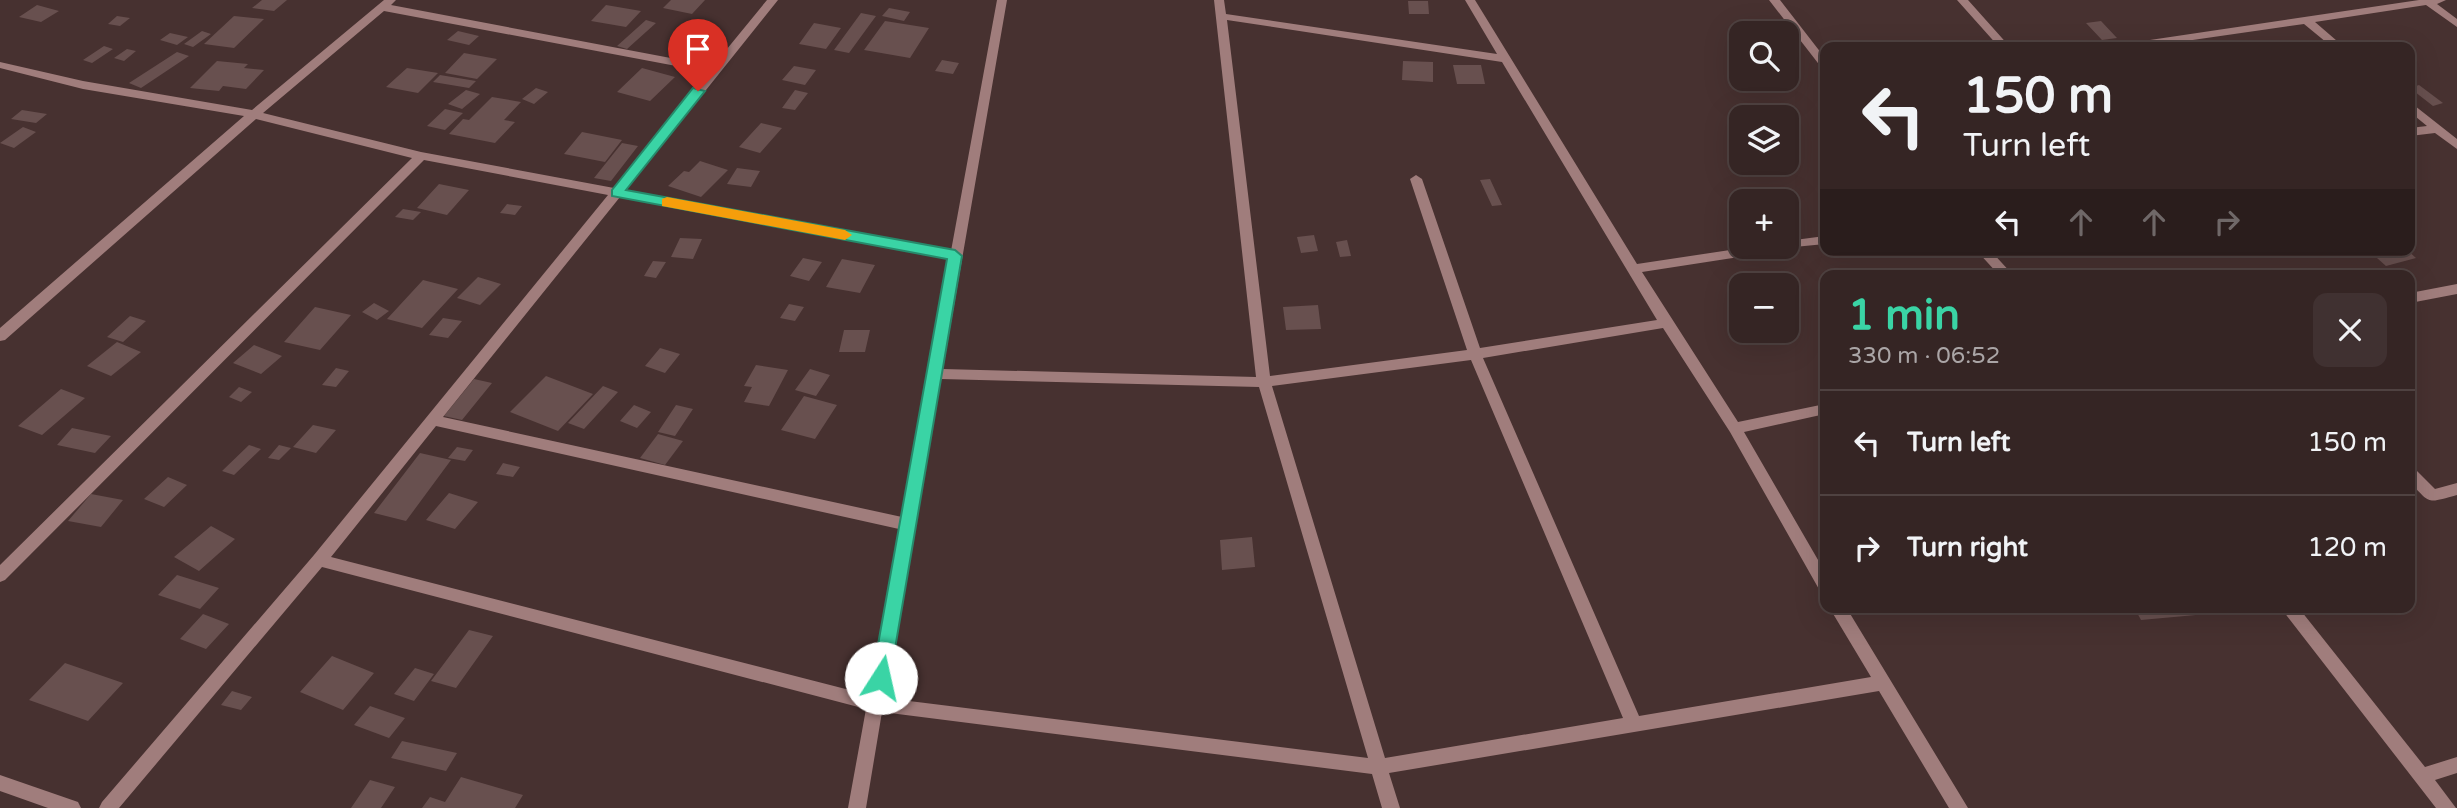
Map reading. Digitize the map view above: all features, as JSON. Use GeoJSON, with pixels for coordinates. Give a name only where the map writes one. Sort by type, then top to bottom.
{"type":"FeatureCollection","features":[{"type":"Feature","properties":{"kind":"street"},"geometry":{"type":"LineString","coordinates":[[108,808],[319,560],[773,0]]}},
{"type":"Feature","properties":{"kind":"street"},"geometry":{"type":"LineString","coordinates":[[857,808],[1002,0]]}},
{"type":"Feature","properties":{"kind":"street"},"geometry":{"type":"LineString","coordinates":[[1219,0],[1264,382],[1391,808]]}},
{"type":"Feature","properties":{"kind":"street"},"geometry":{"type":"LineString","coordinates":[[1471,0],[1666,323],[1735,428],[1820,577]]}},
{"type":"Feature","properties":{"kind":"street"},"geometry":{"type":"LineString","coordinates":[[1774,0],[1820,59]]}},
{"type":"Feature","properties":{"kind":"street"},"geometry":{"type":"LineString","coordinates":[[1962,0],[2000,42]]}},
{"type":"Feature","properties":{"kind":"street"},"geometry":{"type":"LineString","coordinates":[[2160,42],[2441,0]]}},
{"type":"Feature","properties":{"kind":"street"},"geometry":{"type":"LineString","coordinates":[[2428,2],[2457,24]]}},
{"type":"Feature","properties":{"kind":"street"},"geometry":{"type":"LineString","coordinates":[[0,337],[121,234],[253,114],[386,4],[715,70]]}},
{"type":"Feature","properties":{"kind":"street"},"geometry":{"type":"LineString","coordinates":[[1220,16],[1506,59]]}},
{"type":"Feature","properties":{"kind":"street"},"geometry":{"type":"LineString","coordinates":[[2308,22],[2333,42]]}},
{"type":"Feature","properties":{"kind":"street"},"geometry":{"type":"LineString","coordinates":[[0,65],[83,85],[253,114],[421,156],[955,256]]}},
{"type":"Feature","properties":{"kind":"street"},"geometry":{"type":"LineString","coordinates":[[2415,110],[2457,145]]}},
{"type":"Feature","properties":{"kind":"street"},"geometry":{"type":"LineString","coordinates":[[2415,131],[2437,129]]}},
{"type":"Feature","properties":{"kind":"street"},"geometry":{"type":"LineString","coordinates":[[0,575],[421,156]]}},
{"type":"Feature","properties":{"kind":"street"},"geometry":{"type":"LineString","coordinates":[[1416,179],[1475,354],[1634,724]]}},
{"type":"Feature","properties":{"kind":"street"},"geometry":{"type":"LineString","coordinates":[[1799,243],[1820,241]]}},
{"type":"Feature","properties":{"kind":"street"},"geometry":{"type":"LineString","coordinates":[[1633,269],[1729,254]]}},
{"type":"Feature","properties":{"kind":"street"},"geometry":{"type":"LineString","coordinates":[[1988,256],[2002,270]]}},
{"type":"Feature","properties":{"kind":"street"},"geometry":{"type":"LineString","coordinates":[[2415,297],[2457,289]]}},
{"type":"Feature","properties":{"kind":"street"},"geometry":{"type":"LineString","coordinates":[[934,374],[1264,382],[1475,354],[1666,323]]}},
{"type":"Feature","properties":{"kind":"street"},"geometry":{"type":"LineString","coordinates":[[1735,428],[1820,410]]}},
{"type":"Feature","properties":{"kind":"street"},"geometry":{"type":"LineString","coordinates":[[433,420],[908,525]]}},
{"type":"Feature","properties":{"kind":"street"},"geometry":{"type":"LineString","coordinates":[[2415,478],[2432,496],[2457,489]]}},
{"type":"Feature","properties":{"kind":"street"},"geometry":{"type":"LineString","coordinates":[[319,560],[876,704],[1378,767],[1880,683]]}},
{"type":"Feature","properties":{"kind":"street"},"geometry":{"type":"LineString","coordinates":[[1840,613],[1880,683],[1959,808]]}},
{"type":"Feature","properties":{"kind":"street"},"geometry":{"type":"LineString","coordinates":[[2292,613],[2447,808]]}},
{"type":"Feature","properties":{"kind":"street"},"geometry":{"type":"LineString","coordinates":[[2420,776],[2457,765]]}},
{"type":"Feature","properties":{"kind":"street"},"geometry":{"type":"LineString","coordinates":[[0,783],[72,808]]}},
{"type":"Feature","properties":{"kind":"building"},"geometry":{"type":"Polygon","coordinates":[[[262,0],[287,0],[274,11],[252,8],[262,0]]]}},
{"type":"Feature","properties":{"kind":"building"},"geometry":{"type":"Polygon","coordinates":[[[671,0],[705,0],[692,14],[663,8],[671,0]]]}},
{"type":"Feature","properties":{"kind":"building"},"geometry":{"type":"Polygon","coordinates":[[[1408,1],[1428,1],[1429,14],[1409,14],[1408,1]]]}},
{"type":"Feature","properties":{"kind":"building"},"geometry":{"type":"Polygon","coordinates":[[[37,5],[59,11],[41,22],[19,17],[37,5]]]}},
{"type":"Feature","properties":{"kind":"building"},"geometry":{"type":"Polygon","coordinates":[[[606,5],[641,11],[626,27],[591,21],[606,5]]]}},
{"type":"Feature","properties":{"kind":"building"},"geometry":{"type":"Polygon","coordinates":[[[889,8],[910,12],[904,21],[882,16],[889,8]]]}},
{"type":"Feature","properties":{"kind":"building"},"geometry":{"type":"Polygon","coordinates":[[[861,13],[876,16],[849,53],[834,50],[861,13]]]}},
{"type":"Feature","properties":{"kind":"building"},"geometry":{"type":"Polygon","coordinates":[[[117,16],[130,18],[120,26],[108,24],[117,16]]]}},
{"type":"Feature","properties":{"kind":"building"},"geometry":{"type":"Polygon","coordinates":[[[234,16],[264,19],[234,48],[204,44],[234,16]]]}},
{"type":"Feature","properties":{"kind":"building"},"geometry":{"type":"Polygon","coordinates":[[[646,20],[656,23],[627,49],[617,46],[646,20]]]}},
{"type":"Feature","properties":{"kind":"building"},"geometry":{"type":"Polygon","coordinates":[[[885,21],[929,28],[910,58],[864,50],[885,21]]]}},
{"type":"Feature","properties":{"kind":"building"},"geometry":{"type":"Polygon","coordinates":[[[2101,21],[2117,38],[2102,40],[2086,23],[2101,21]]]}},
{"type":"Feature","properties":{"kind":"building"},"geometry":{"type":"Polygon","coordinates":[[[814,23],[841,28],[826,49],[799,44],[814,23]]]}},
{"type":"Feature","properties":{"kind":"building"},"geometry":{"type":"Polygon","coordinates":[[[202,31],[211,34],[193,47],[184,44],[202,31]]]}},
{"type":"Feature","properties":{"kind":"building"},"geometry":{"type":"Polygon","coordinates":[[[458,31],[479,36],[469,45],[447,40],[458,31]]]}},
{"type":"Feature","properties":{"kind":"building"},"geometry":{"type":"Polygon","coordinates":[[[170,33],[188,37],[177,45],[160,40],[170,33]]]}},
{"type":"Feature","properties":{"kind":"building"},"geometry":{"type":"Polygon","coordinates":[[[104,46],[113,49],[92,63],[83,60],[104,46]]]}},
{"type":"Feature","properties":{"kind":"building"},"geometry":{"type":"Polygon","coordinates":[[[127,49],[136,51],[124,61],[114,58],[127,49]]]}},
{"type":"Feature","properties":{"kind":"building"},"geometry":{"type":"Polygon","coordinates":[[[177,52],[189,56],[141,88],[129,83],[177,52]]]}},
{"type":"Feature","properties":{"kind":"building"},"geometry":{"type":"Polygon","coordinates":[[[464,53],[497,59],[477,79],[445,73],[464,53]]]}},
{"type":"Feature","properties":{"kind":"building"},"geometry":{"type":"Polygon","coordinates":[[[942,60],[959,63],[953,74],[935,71],[942,60]]]}},
{"type":"Feature","properties":{"kind":"building"},"geometry":{"type":"Polygon","coordinates":[[[217,61],[248,64],[244,68],[264,70],[246,89],[223,86],[219,91],[190,88],[217,61]]]}},
{"type":"Feature","properties":{"kind":"building"},"geometry":{"type":"Polygon","coordinates":[[[1403,61],[1433,62],[1433,82],[1402,80],[1403,61]]]}},
{"type":"Feature","properties":{"kind":"building"},"geometry":{"type":"Polygon","coordinates":[[[1453,65],[1481,65],[1485,84],[1457,84],[1453,65]]]}},
{"type":"Feature","properties":{"kind":"building"},"geometry":{"type":"Polygon","coordinates":[[[794,66],[816,70],[805,85],[782,80],[794,66]]]}},
{"type":"Feature","properties":{"kind":"building"},"geometry":{"type":"Polygon","coordinates":[[[407,68],[438,73],[418,93],[386,87],[407,68]]]}},
{"type":"Feature","properties":{"kind":"building"},"geometry":{"type":"Polygon","coordinates":[[[642,68],[675,77],[650,101],[617,92],[642,68]]]}},
{"type":"Feature","properties":{"kind":"building"},"geometry":{"type":"Polygon","coordinates":[[[440,75],[476,81],[469,88],[433,82],[440,75]]]}},
{"type":"Feature","properties":{"kind":"building"},"geometry":{"type":"Polygon","coordinates":[[[2419,85],[2443,103],[2433,106],[2415,92],[2415,86],[2419,85]]]}},
{"type":"Feature","properties":{"kind":"building"},"geometry":{"type":"Polygon","coordinates":[[[536,88],[548,92],[534,104],[522,99],[536,88]]]}},
{"type":"Feature","properties":{"kind":"building"},"geometry":{"type":"Polygon","coordinates":[[[466,90],[480,94],[462,109],[448,104],[466,90]]]}},
{"type":"Feature","properties":{"kind":"building"},"geometry":{"type":"Polygon","coordinates":[[[795,90],[808,93],[795,110],[782,108],[795,90]]]}},
{"type":"Feature","properties":{"kind":"building"},"geometry":{"type":"Polygon","coordinates":[[[492,97],[521,102],[504,120],[515,122],[495,143],[449,134],[463,119],[469,120],[492,97]]]}},
{"type":"Feature","properties":{"kind":"building"},"geometry":{"type":"Polygon","coordinates":[[[445,109],[463,113],[445,130],[427,126],[445,109]]]}},
{"type":"Feature","properties":{"kind":"building"},"geometry":{"type":"Polygon","coordinates":[[[22,110],[47,114],[36,123],[11,119],[22,110]]]}},
{"type":"Feature","properties":{"kind":"building"},"geometry":{"type":"Polygon","coordinates":[[[761,123],[782,128],[760,153],[739,147],[761,123]]]}},
{"type":"Feature","properties":{"kind":"building"},"geometry":{"type":"Polygon","coordinates":[[[23,127],[36,132],[14,148],[0,143],[23,127]]]}},
{"type":"Feature","properties":{"kind":"building"},"geometry":{"type":"Polygon","coordinates":[[[582,132],[622,140],[605,162],[564,154],[582,132]]]}},
{"type":"Feature","properties":{"kind":"building"},"geometry":{"type":"Polygon","coordinates":[[[622,143],[638,146],[611,181],[594,178],[622,143]]]}},
{"type":"Feature","properties":{"kind":"building"},"geometry":{"type":"Polygon","coordinates":[[[700,161],[728,170],[701,197],[668,186],[684,171],[689,172],[700,161]]]}},
{"type":"Feature","properties":{"kind":"building"},"geometry":{"type":"Polygon","coordinates":[[[737,168],[760,171],[751,187],[727,184],[737,168]]]}},
{"type":"Feature","properties":{"kind":"building"},"geometry":{"type":"Polygon","coordinates":[[[1490,179],[1502,205],[1492,206],[1480,180],[1490,179]]]}},
{"type":"Feature","properties":{"kind":"building"},"geometry":{"type":"Polygon","coordinates":[[[439,184],[469,190],[447,215],[417,208],[439,184]]]}},
{"type":"Feature","properties":{"kind":"building"},"geometry":{"type":"Polygon","coordinates":[[[507,204],[522,206],[515,215],[500,213],[507,204]]]}},
{"type":"Feature","properties":{"kind":"building"},"geometry":{"type":"Polygon","coordinates":[[[403,209],[421,212],[413,220],[395,217],[403,209]]]}},
{"type":"Feature","properties":{"kind":"building"},"geometry":{"type":"Polygon","coordinates":[[[1314,235],[1318,251],[1301,253],[1297,237],[1314,235]]]}},
{"type":"Feature","properties":{"kind":"building"},"geometry":{"type":"Polygon","coordinates":[[[680,238],[702,239],[693,259],[671,257],[680,238]]]}},
{"type":"Feature","properties":{"kind":"building"},"geometry":{"type":"Polygon","coordinates":[[[1347,240],[1351,256],[1340,257],[1336,242],[1347,240]]]}},
{"type":"Feature","properties":{"kind":"building"},"geometry":{"type":"Polygon","coordinates":[[[2375,256],[2416,258],[2386,266],[2375,256]]]}},
{"type":"Feature","properties":{"kind":"building"},"geometry":{"type":"Polygon","coordinates":[[[803,258],[822,262],[809,281],[790,276],[803,258]]]}},
{"type":"Feature","properties":{"kind":"building"},"geometry":{"type":"Polygon","coordinates":[[[842,259],[875,265],[860,293],[826,287],[842,259]]]}},
{"type":"Feature","properties":{"kind":"building"},"geometry":{"type":"Polygon","coordinates":[[[653,261],[666,262],[656,278],[644,276],[653,261]]]}},
{"type":"Feature","properties":{"kind":"building"},"geometry":{"type":"Polygon","coordinates":[[[478,277],[501,284],[480,305],[457,298],[478,277]]]}},
{"type":"Feature","properties":{"kind":"building"},"geometry":{"type":"Polygon","coordinates":[[[423,280],[458,289],[422,328],[387,319],[423,280]]]}},
{"type":"Feature","properties":{"kind":"building"},"geometry":{"type":"Polygon","coordinates":[[[374,303],[389,311],[377,320],[362,312],[374,303]]]}},
{"type":"Feature","properties":{"kind":"building"},"geometry":{"type":"Polygon","coordinates":[[[789,304],[804,307],[795,321],[780,318],[789,304]]]}},
{"type":"Feature","properties":{"kind":"building"},"geometry":{"type":"Polygon","coordinates":[[[1318,305],[1321,329],[1286,330],[1283,307],[1318,305]]]}},
{"type":"Feature","properties":{"kind":"building"},"geometry":{"type":"Polygon","coordinates":[[[315,307],[351,315],[320,350],[284,342],[315,307]]]}},
{"type":"Feature","properties":{"kind":"building"},"geometry":{"type":"Polygon","coordinates":[[[130,316],[146,321],[123,342],[107,337],[130,316]]]}},
{"type":"Feature","properties":{"kind":"building"},"geometry":{"type":"Polygon","coordinates":[[[443,318],[462,321],[448,338],[429,335],[443,318]]]}},
{"type":"Feature","properties":{"kind":"building"},"geometry":{"type":"Polygon","coordinates":[[[844,330],[870,330],[865,352],[839,352],[844,330]]]}},
{"type":"Feature","properties":{"kind":"building"},"geometry":{"type":"Polygon","coordinates":[[[117,342],[141,352],[111,376],[87,366],[117,342]]]}},
{"type":"Feature","properties":{"kind":"building"},"geometry":{"type":"Polygon","coordinates":[[[254,345],[282,356],[261,374],[233,363],[254,345]]]}},
{"type":"Feature","properties":{"kind":"building"},"geometry":{"type":"Polygon","coordinates":[[[660,348],[680,354],[665,373],[645,366],[660,348]]]}},
{"type":"Feature","properties":{"kind":"building"},"geometry":{"type":"Polygon","coordinates":[[[756,365],[788,370],[769,406],[744,402],[752,387],[744,386],[756,365]]]}},
{"type":"Feature","properties":{"kind":"building"},"geometry":{"type":"Polygon","coordinates":[[[336,368],[349,371],[336,387],[322,385],[336,368]]]}},
{"type":"Feature","properties":{"kind":"building"},"geometry":{"type":"Polygon","coordinates":[[[810,369],[830,375],[816,396],[795,390],[810,369]]]}},
{"type":"Feature","properties":{"kind":"building"},"geometry":{"type":"Polygon","coordinates":[[[546,376],[593,394],[558,431],[510,412],[546,376]]]}},
{"type":"Feature","properties":{"kind":"building"},"geometry":{"type":"Polygon","coordinates":[[[474,379],[492,383],[462,420],[444,416],[474,379]]]}},
{"type":"Feature","properties":{"kind":"building"},"geometry":{"type":"Polygon","coordinates":[[[603,386],[618,392],[584,429],[568,423],[603,386]]]}},
{"type":"Feature","properties":{"kind":"building"},"geometry":{"type":"Polygon","coordinates":[[[239,387],[252,392],[241,402],[229,397],[239,387]]]}},
{"type":"Feature","properties":{"kind":"building"},"geometry":{"type":"Polygon","coordinates":[[[61,389],[85,398],[42,435],[18,426],[61,389]]]}},
{"type":"Feature","properties":{"kind":"building"},"geometry":{"type":"Polygon","coordinates":[[[804,396],[837,405],[815,439],[781,430],[804,396]]]}},
{"type":"Feature","properties":{"kind":"building"},"geometry":{"type":"Polygon","coordinates":[[[634,405],[651,412],[637,428],[620,421],[634,405]]]}},
{"type":"Feature","properties":{"kind":"building"},"geometry":{"type":"Polygon","coordinates":[[[676,405],[693,409],[675,436],[658,432],[676,405]]]}},
{"type":"Feature","properties":{"kind":"building"},"geometry":{"type":"Polygon","coordinates":[[[313,425],[336,430],[316,453],[293,447],[313,425]]]}},
{"type":"Feature","properties":{"kind":"building"},"geometry":{"type":"Polygon","coordinates":[[[72,428],[111,436],[95,453],[57,445],[72,428]]]}},
{"type":"Feature","properties":{"kind":"building"},"geometry":{"type":"Polygon","coordinates":[[[658,434],[683,441],[665,465],[640,458],[658,434]]]}},
{"type":"Feature","properties":{"kind":"building"},"geometry":{"type":"Polygon","coordinates":[[[249,445],[261,449],[234,475],[222,471],[249,445]]]}},
{"type":"Feature","properties":{"kind":"building"},"geometry":{"type":"Polygon","coordinates":[[[279,445],[291,448],[279,460],[268,458],[279,445]]]}},
{"type":"Feature","properties":{"kind":"building"},"geometry":{"type":"Polygon","coordinates":[[[457,447],[473,450],[465,461],[448,458],[457,447]]]}},
{"type":"Feature","properties":{"kind":"building"},"geometry":{"type":"Polygon","coordinates":[[[420,453],[451,460],[406,521],[374,513],[420,453]]]}},
{"type":"Feature","properties":{"kind":"building"},"geometry":{"type":"Polygon","coordinates":[[[503,463],[520,467],[513,477],[496,474],[503,463]]]}},
{"type":"Feature","properties":{"kind":"building"},"geometry":{"type":"Polygon","coordinates":[[[168,477],[187,485],[164,507],[144,499],[168,477]]]}},
{"type":"Feature","properties":{"kind":"building"},"geometry":{"type":"Polygon","coordinates":[[[449,493],[478,502],[455,529],[426,520],[449,493]]]}},
{"type":"Feature","properties":{"kind":"building"},"geometry":{"type":"Polygon","coordinates":[[[91,494],[123,500],[101,527],[68,521],[91,494]]]}},
{"type":"Feature","properties":{"kind":"building"},"geometry":{"type":"Polygon","coordinates":[[[211,526],[235,539],[199,571],[174,557],[211,526]]]}},
{"type":"Feature","properties":{"kind":"building"},"geometry":{"type":"Polygon","coordinates":[[[1252,537],[1255,567],[1222,570],[1220,540],[1252,537]]]}},
{"type":"Feature","properties":{"kind":"building"},"geometry":{"type":"Polygon","coordinates":[[[177,575],[219,588],[200,609],[158,595],[177,575]]]}},
{"type":"Feature","properties":{"kind":"building"},"geometry":{"type":"Polygon","coordinates":[[[2137,613],[2196,615],[2141,620],[2137,613]]]}},
{"type":"Feature","properties":{"kind":"building"},"geometry":{"type":"Polygon","coordinates":[[[203,614],[229,624],[206,649],[180,639],[203,614]]]}},
{"type":"Feature","properties":{"kind":"building"},"geometry":{"type":"Polygon","coordinates":[[[469,630],[493,636],[456,688],[431,681],[469,630]]]}},
{"type":"Feature","properties":{"kind":"building"},"geometry":{"type":"Polygon","coordinates":[[[332,656],[374,673],[343,710],[300,692],[332,656]]]}},
{"type":"Feature","properties":{"kind":"building"},"geometry":{"type":"Polygon","coordinates":[[[65,663],[123,683],[88,721],[29,700],[65,663]]]}},
{"type":"Feature","properties":{"kind":"building"},"geometry":{"type":"Polygon","coordinates":[[[415,668],[434,674],[414,701],[394,694],[415,668]]]}},
{"type":"Feature","properties":{"kind":"building"},"geometry":{"type":"Polygon","coordinates":[[[232,691],[252,697],[241,710],[221,705],[232,691]]]}},
{"type":"Feature","properties":{"kind":"building"},"geometry":{"type":"Polygon","coordinates":[[[370,706],[405,718],[389,738],[354,725],[370,706]]]}},
{"type":"Feature","properties":{"kind":"building"},"geometry":{"type":"Polygon","coordinates":[[[402,741],[457,753],[446,771],[391,758],[402,741]]]}},
{"type":"Feature","properties":{"kind":"building"},"geometry":{"type":"Polygon","coordinates":[[[461,777],[523,795],[515,808],[422,808],[430,797],[445,802],[461,777]]]}},
{"type":"Feature","properties":{"kind":"building"},"geometry":{"type":"Polygon","coordinates":[[[370,780],[395,787],[381,808],[351,808],[370,780]]]}},
{"type":"Feature","properties":{"kind":"slow traffic"},"geometry":{"type":"LineString","coordinates":[[667,202],[845,235]]}},
{"type":"Feature","properties":{"kind":"route"},"geometry":{"type":"LineString","coordinates":[[698,91],[617,193],[955,256],[881,678]]}}]}
